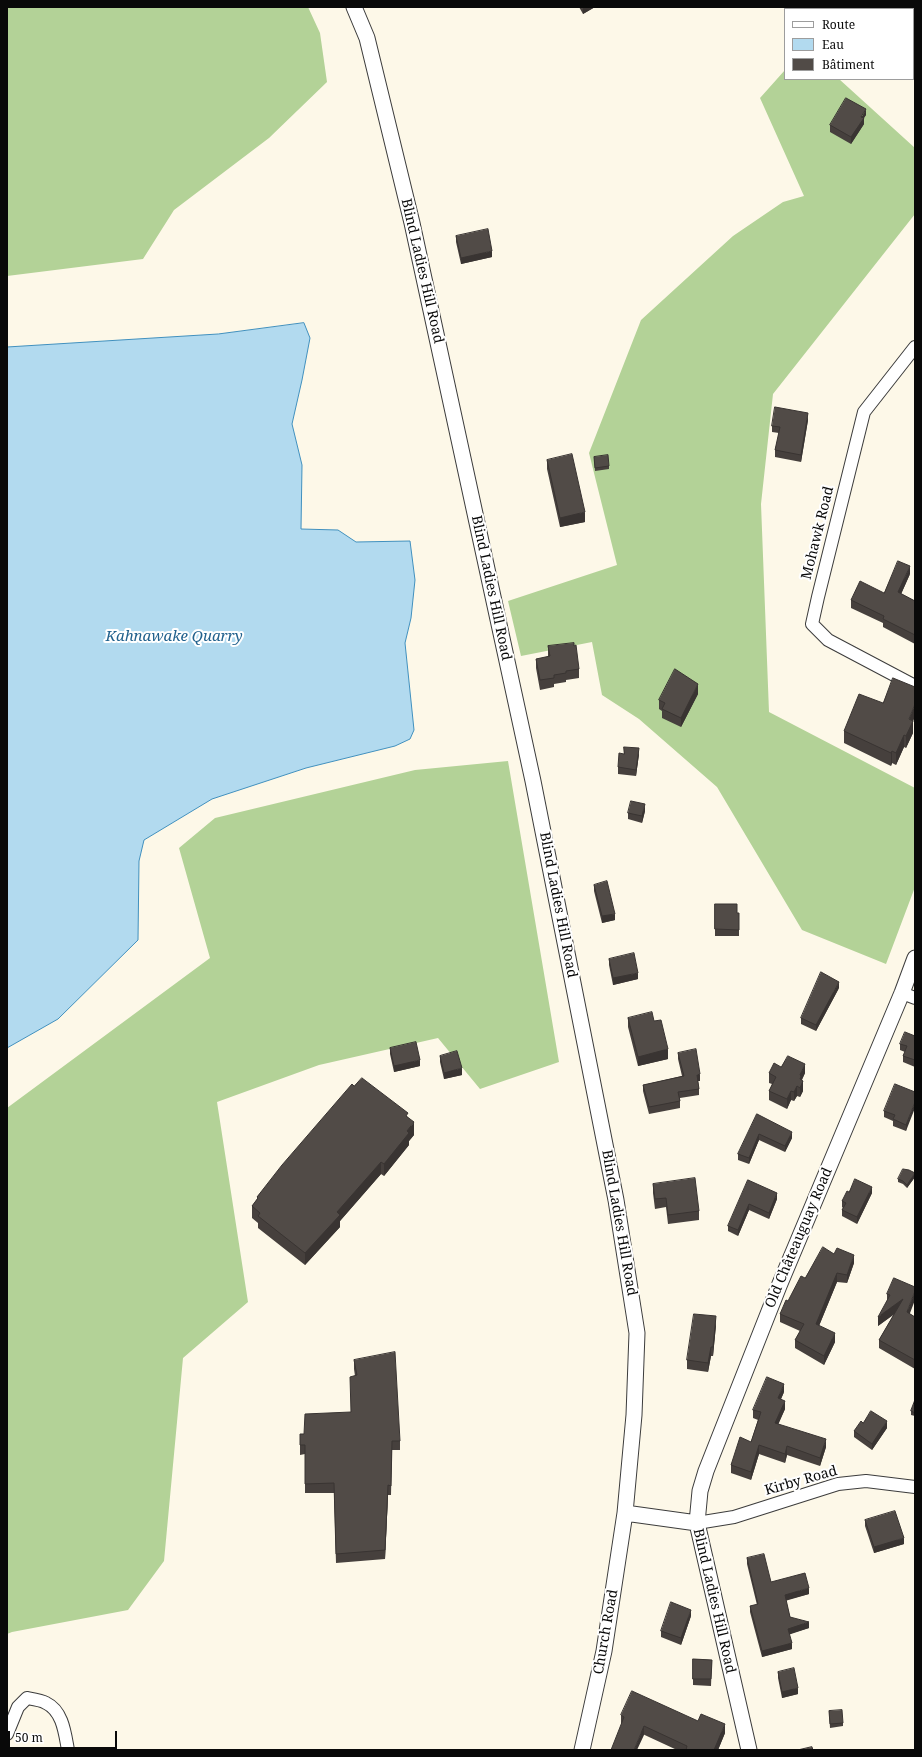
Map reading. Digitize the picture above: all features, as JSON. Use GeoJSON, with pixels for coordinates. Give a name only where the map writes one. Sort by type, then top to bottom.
{"type":"FeatureCollection","features":[{"type":"Feature","properties":{"kind":"street","name":"Blind Ladies Hill Road"},"geometry":{"type":"LineString","coordinates":[[354,7],[367,38],[413,231],[533,781],[616,1200],[637,1333],[634,1415],[625,1512],[697,1523],[748,1750]]}},
{"type":"Feature","properties":{"kind":"street","name":"Mohawk Road"},"geometry":{"type":"LineString","coordinates":[[915,347],[864,412],[812,624],[828,640],[915,686]]}},
{"type":"Feature","properties":{"kind":"street","name":"Old Châteauguay Road"},"geometry":{"type":"LineString","coordinates":[[697,1523],[700,1491],[706,1471],[779,1286],[909,995],[915,958]]}},
{"type":"Feature","properties":{"kind":"street","name":"Kirby Road"},"geometry":{"type":"LineString","coordinates":[[697,1523],[734,1517],[838,1484],[866,1481],[915,1486]]}},
{"type":"Feature","properties":{"kind":"street","name":"Church Road"},"geometry":{"type":"LineString","coordinates":[[582,1750],[604,1651],[625,1512]]}},
{"type":"Feature","properties":{"kind":"street"},"geometry":{"type":"LineString","coordinates":[[7,1734],[18,1707],[27,1698],[46,1703],[55,1710],[62,1722],[68,1750]]}},
{"type":"Feature","properties":{"kind":"green space"},"geometry":{"type":"Polygon","coordinates":[[[7,7],[308,7],[320,33],[327,82],[269,138],[174,210],[143,259],[7,276],[7,7]]]}},
{"type":"Feature","properties":{"kind":"green space"},"geometry":{"type":"Polygon","coordinates":[[[784,71],[784,80],[840,80],[915,148],[915,214],[773,394],[761,504],[769,712],[915,788],[915,887],[886,964],[802,930],[717,787],[639,719],[602,695],[592,642],[521,656],[508,601],[617,565],[589,453],[641,320],[733,236],[783,202],[804,196],[760,98],[784,71]]]}},
{"type":"Feature","properties":{"kind":"green space"},"geometry":{"type":"Polygon","coordinates":[[[508,761],[559,1062],[480,1089],[438,1038],[319,1065],[217,1102],[248,1302],[183,1358],[164,1561],[128,1610],[7,1634],[7,1108],[210,958],[179,848],[215,818],[415,770],[508,761]]]}},
{"type":"Feature","properties":{"kind":"water","name":"Kahnawake Quarry"},"geometry":{"type":"Polygon","coordinates":[[[304,323],[310,338],[292,424],[302,465],[301,529],[338,530],[356,542],[410,541],[415,580],[411,618],[405,643],[414,730],[410,739],[395,746],[306,768],[212,799],[144,840],[139,861],[138,940],[58,1019],[7,1048],[7,347],[218,334],[304,323]]]}},
{"type":"Feature","properties":{"kind":"building"},"geometry":{"type":"Polygon","coordinates":[[[914,26],[915,27],[915,56],[914,55],[914,26]]]}},
{"type":"Feature","properties":{"kind":"building"},"geometry":{"type":"Polygon","coordinates":[[[846,98],[866,109],[861,117],[864,118],[851,137],[830,125],[846,98]]]}},
{"type":"Feature","properties":{"kind":"building"},"geometry":{"type":"Polygon","coordinates":[[[488,229],[492,251],[461,258],[456,236],[488,229]]]}},
{"type":"Feature","properties":{"kind":"building"},"geometry":{"type":"Polygon","coordinates":[[[775,407],[808,413],[801,455],[775,450],[780,427],[772,426],[775,407]]]}},
{"type":"Feature","properties":{"kind":"building"},"geometry":{"type":"Polygon","coordinates":[[[572,454],[585,512],[560,518],[547,460],[572,454]]]}},
{"type":"Feature","properties":{"kind":"building"},"geometry":{"type":"Polygon","coordinates":[[[608,455],[609,466],[595,468],[594,457],[608,455]]]}},
{"type":"Feature","properties":{"kind":"building"},"geometry":{"type":"Polygon","coordinates":[[[898,561],[910,566],[898,592],[915,601],[915,635],[883,619],[884,616],[851,600],[860,581],[884,593],[898,561]]]}},
{"type":"Feature","properties":{"kind":"building"},"geometry":{"type":"Polygon","coordinates":[[[574,643],[574,646],[576,645],[579,669],[554,675],[554,678],[540,680],[536,659],[550,656],[548,646],[574,643]]]}},
{"type":"Feature","properties":{"kind":"building"},"geometry":{"type":"Polygon","coordinates":[[[675,669],[698,684],[681,718],[662,709],[665,703],[659,700],[675,669]]]}},
{"type":"Feature","properties":{"kind":"building"},"geometry":{"type":"Polygon","coordinates":[[[893,678],[915,687],[915,704],[909,719],[913,721],[906,736],[904,735],[896,753],[892,751],[891,753],[844,731],[859,694],[883,703],[893,678]]]}},
{"type":"Feature","properties":{"kind":"building"},"geometry":{"type":"Polygon","coordinates":[[[624,747],[639,748],[636,770],[618,767],[619,753],[624,754],[624,747]]]}},
{"type":"Feature","properties":{"kind":"building"},"geometry":{"type":"Polygon","coordinates":[[[631,801],[645,804],[642,816],[628,813],[631,801]]]}},
{"type":"Feature","properties":{"kind":"building"},"geometry":{"type":"Polygon","coordinates":[[[607,881],[615,914],[602,916],[594,885],[607,881]]]}},
{"type":"Feature","properties":{"kind":"building"},"geometry":{"type":"Polygon","coordinates":[[[715,904],[737,904],[737,913],[739,913],[739,930],[715,929],[715,904]]]}},
{"type":"Feature","properties":{"kind":"building"},"geometry":{"type":"Polygon","coordinates":[[[634,953],[638,973],[613,978],[609,959],[634,953]]]}},
{"type":"Feature","properties":{"kind":"building"},"geometry":{"type":"Polygon","coordinates":[[[821,972],[839,982],[816,1025],[801,1018],[821,972]]]}},
{"type":"Feature","properties":{"kind":"building"},"geometry":{"type":"Polygon","coordinates":[[[652,1012],[654,1021],[661,1020],[668,1049],[638,1057],[628,1018],[652,1012]]]}},
{"type":"Feature","properties":{"kind":"building"},"geometry":{"type":"Polygon","coordinates":[[[905,1032],[915,1036],[915,1060],[903,1056],[907,1046],[900,1044],[905,1032]]]}},
{"type":"Feature","properties":{"kind":"building"},"geometry":{"type":"Polygon","coordinates":[[[416,1042],[420,1060],[394,1066],[390,1048],[416,1042]]]}},
{"type":"Feature","properties":{"kind":"building"},"geometry":{"type":"Polygon","coordinates":[[[696,1049],[700,1074],[697,1075],[699,1089],[678,1092],[680,1101],[649,1107],[643,1085],[684,1076],[678,1053],[696,1049]]]}},
{"type":"Feature","properties":{"kind":"building"},"geometry":{"type":"Polygon","coordinates":[[[457,1051],[462,1068],[444,1073],[440,1056],[457,1051]]]}},
{"type":"Feature","properties":{"kind":"building"},"geometry":{"type":"Polygon","coordinates":[[[788,1056],[805,1064],[800,1075],[800,1079],[803,1081],[800,1088],[797,1086],[794,1092],[791,1091],[787,1099],[769,1091],[776,1077],[769,1073],[774,1063],[781,1067],[788,1056]]]}},
{"type":"Feature","properties":{"kind":"building"},"geometry":{"type":"Polygon","coordinates":[[[362,1078],[408,1113],[406,1116],[414,1122],[407,1131],[409,1133],[384,1164],[381,1162],[337,1212],[340,1215],[305,1253],[258,1216],[260,1213],[252,1206],[258,1198],[257,1197],[282,1165],[352,1084],[354,1086],[362,1078]]]}},
{"type":"Feature","properties":{"kind":"building"},"geometry":{"type":"Polygon","coordinates":[[[895,1084],[915,1092],[915,1102],[906,1125],[893,1119],[895,1115],[884,1111],[895,1084]]]}},
{"type":"Feature","properties":{"kind":"building"},"geometry":{"type":"Polygon","coordinates":[[[757,1114],[792,1132],[785,1146],[759,1134],[749,1158],[738,1154],[757,1114]]]}},
{"type":"Feature","properties":{"kind":"building"},"geometry":{"type":"Polygon","coordinates":[[[903,1169],[915,1173],[907,1185],[898,1179],[903,1169]]]}},
{"type":"Feature","properties":{"kind":"building"},"geometry":{"type":"Polygon","coordinates":[[[695,1178],[699,1211],[668,1215],[666,1198],[655,1199],[653,1184],[695,1178]]]}},
{"type":"Feature","properties":{"kind":"building"},"geometry":{"type":"Polygon","coordinates":[[[855,1179],[872,1187],[857,1217],[842,1210],[846,1203],[842,1201],[847,1191],[849,1192],[855,1179]]]}},
{"type":"Feature","properties":{"kind":"building"},"geometry":{"type":"Polygon","coordinates":[[[748,1180],[777,1193],[769,1213],[749,1204],[738,1230],[728,1226],[748,1180]]]}},
{"type":"Feature","properties":{"kind":"building"},"geometry":{"type":"Polygon","coordinates":[[[823,1247],[834,1254],[837,1248],[854,1255],[847,1275],[837,1273],[816,1324],[835,1333],[824,1356],[795,1340],[804,1324],[780,1314],[786,1300],[788,1301],[801,1276],[805,1278],[823,1247]]]}},
{"type":"Feature","properties":{"kind":"building"},"geometry":{"type":"Polygon","coordinates":[[[894,1278],[915,1287],[915,1291],[907,1312],[915,1317],[915,1360],[879,1340],[903,1299],[878,1317],[890,1295],[887,1294],[894,1278]]]}},
{"type":"Feature","properties":{"kind":"building"},"geometry":{"type":"Polygon","coordinates":[[[694,1314],[716,1316],[713,1347],[711,1347],[708,1363],[687,1360],[694,1314]]]}},
{"type":"Feature","properties":{"kind":"building"},"geometry":{"type":"Polygon","coordinates":[[[395,1352],[400,1441],[392,1441],[391,1486],[388,1485],[385,1550],[336,1554],[334,1483],[305,1484],[305,1445],[300,1445],[300,1434],[304,1434],[305,1414],[351,1412],[350,1377],[357,1375],[354,1360],[395,1352]]]}},
{"type":"Feature","properties":{"kind":"building"},"geometry":{"type":"Polygon","coordinates":[[[767,1377],[784,1384],[778,1398],[785,1401],[775,1423],[826,1439],[820,1458],[787,1446],[785,1454],[759,1445],[751,1472],[731,1465],[740,1437],[751,1442],[761,1412],[753,1410],[767,1377]]]}},
{"type":"Feature","properties":{"kind":"building"},"geometry":{"type":"Polygon","coordinates":[[[915,1400],[915,1413],[911,1411],[915,1400]]]}},
{"type":"Feature","properties":{"kind":"building"},"geometry":{"type":"Polygon","coordinates":[[[871,1411],[887,1421],[872,1444],[854,1431],[861,1421],[863,1423],[871,1411]]]}},
{"type":"Feature","properties":{"kind":"building"},"geometry":{"type":"Polygon","coordinates":[[[895,1511],[904,1538],[874,1547],[865,1520],[895,1511]]]}},
{"type":"Feature","properties":{"kind":"building"},"geometry":{"type":"Polygon","coordinates":[[[764,1554],[771,1582],[805,1573],[809,1588],[785,1595],[790,1617],[809,1622],[788,1629],[792,1643],[762,1651],[750,1606],[758,1604],[747,1558],[764,1554]]]}},
{"type":"Feature","properties":{"kind":"building"},"geometry":{"type":"Polygon","coordinates":[[[671,1602],[691,1610],[681,1638],[661,1631],[671,1602]]]}},
{"type":"Feature","properties":{"kind":"building"},"geometry":{"type":"Polygon","coordinates":[[[693,1659],[712,1660],[711,1679],[693,1679],[693,1659]]]}},
{"type":"Feature","properties":{"kind":"building"},"geometry":{"type":"Polygon","coordinates":[[[794,1668],[798,1688],[782,1692],[778,1672],[794,1668]]]}},
{"type":"Feature","properties":{"kind":"building"},"geometry":{"type":"Polygon","coordinates":[[[632,1691],[698,1721],[701,1714],[725,1724],[714,1750],[686,1750],[687,1746],[644,1726],[634,1750],[611,1750],[624,1717],[621,1715],[632,1691]]]}},
{"type":"Feature","properties":{"kind":"building"},"geometry":{"type":"Polygon","coordinates":[[[842,1710],[843,1723],[830,1724],[829,1711],[842,1710]]]}},
{"type":"Feature","properties":{"kind":"building"},"geometry":{"type":"Polygon","coordinates":[[[812,1747],[813,1750],[798,1750],[812,1747]]]}}]}
